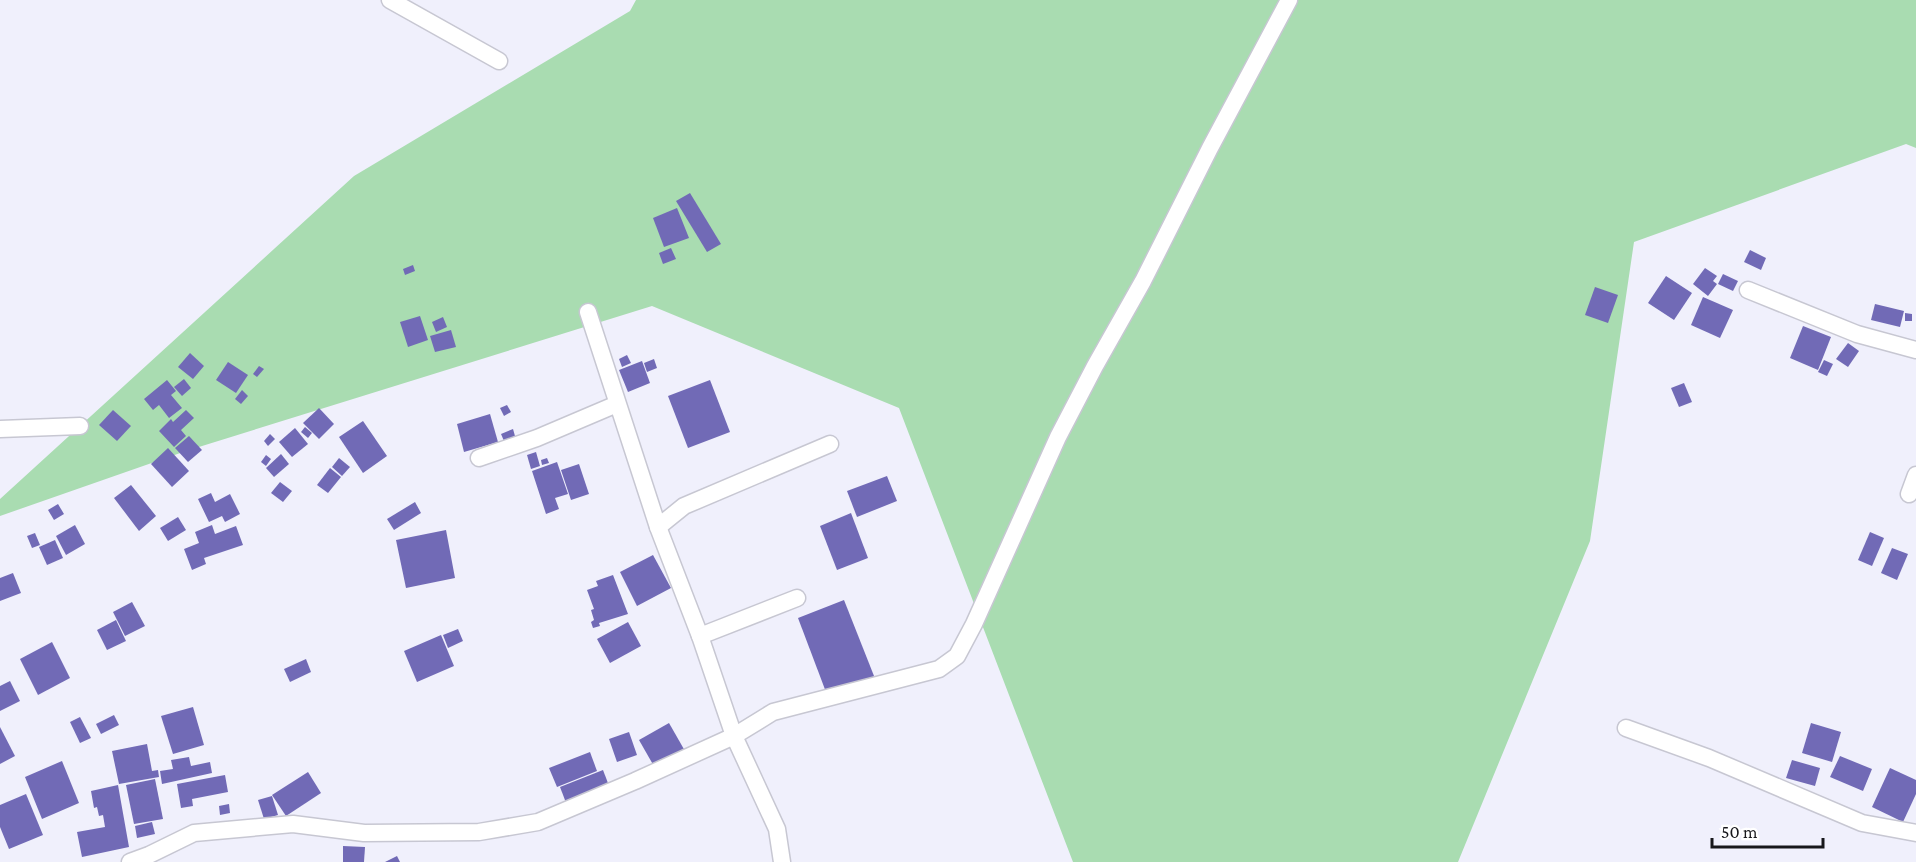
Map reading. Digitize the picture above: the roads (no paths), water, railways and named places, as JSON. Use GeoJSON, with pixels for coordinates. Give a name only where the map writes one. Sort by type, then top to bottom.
{"type":"FeatureCollection","features":[{"type":"Feature","properties":{"kind":"street"},"geometry":{"type":"LineString","coordinates":[[390,0],[499,61]]}},
{"type":"Feature","properties":{"kind":"street"},"geometry":{"type":"LineString","coordinates":[[130,862],[150,859],[194,833],[293,824],[364,833],[479,832],[538,822],[734,736],[773,712],[939,669],[957,656],[974,624],[1058,437],[1143,281],[1210,148],[1290,0]]}},
{"type":"Feature","properties":{"kind":"street"},"geometry":{"type":"LineString","coordinates":[[1748,290],[1857,334],[1916,350]]}},
{"type":"Feature","properties":{"kind":"street"},"geometry":{"type":"LineString","coordinates":[[588,312],[658,527],[700,636],[734,736],[777,829],[782,862]]}},
{"type":"Feature","properties":{"kind":"street"},"geometry":{"type":"LineString","coordinates":[[479,458],[537,438],[617,404]]}},
{"type":"Feature","properties":{"kind":"street"},"geometry":{"type":"LineString","coordinates":[[0,429],[80,426]]}},
{"type":"Feature","properties":{"kind":"street"},"geometry":{"type":"LineString","coordinates":[[658,527],[684,506],[830,444]]}},
{"type":"Feature","properties":{"kind":"street"},"geometry":{"type":"LineString","coordinates":[[1909,494],[1916,475]]}},
{"type":"Feature","properties":{"kind":"street"},"geometry":{"type":"LineString","coordinates":[[700,636],[797,598]]}},
{"type":"Feature","properties":{"kind":"street"},"geometry":{"type":"LineString","coordinates":[[1626,728],[1709,758],[1862,823],[1916,833]]}}]}
